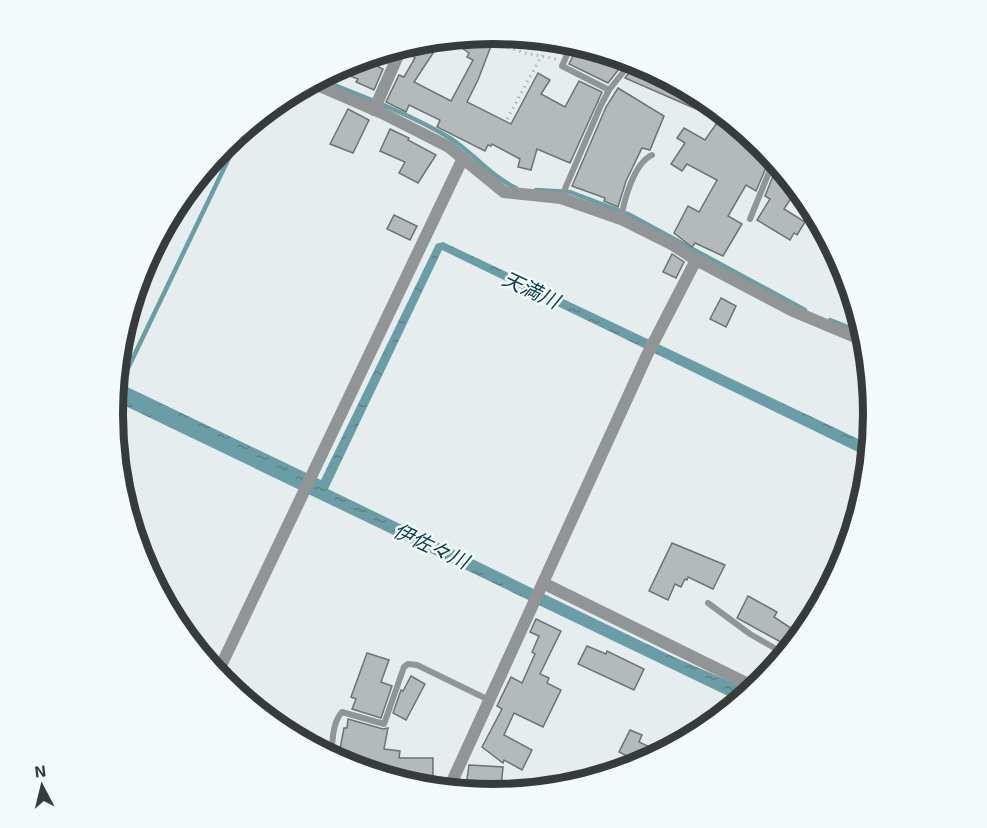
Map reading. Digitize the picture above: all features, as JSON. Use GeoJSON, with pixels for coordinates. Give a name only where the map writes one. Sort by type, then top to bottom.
{"type":"FeatureCollection","features":[{"type":"Feature","properties":{"kind":"street"},"geometry":{"type":"LineString","coordinates":[[374,110],[398,56]]}},
{"type":"Feature","properties":{"kind":"street"},"geometry":{"type":"LineString","coordinates":[[321,87],[449,147],[504,192],[561,198],[621,219],[673,245],[696,260],[793,312],[856,337]]}},
{"type":"Feature","properties":{"kind":"street"},"geometry":{"type":"LineString","coordinates":[[222,665],[463,158]]}},
{"type":"Feature","properties":{"kind":"street"},"geometry":{"type":"LineString","coordinates":[[452,782],[647,355],[696,260]]}},
{"type":"Feature","properties":{"kind":"street"},"geometry":{"type":"LineString","coordinates":[[542,584],[747,684]]}},
{"type":"Feature","properties":{"kind":"lane"},"geometry":{"type":"LineString","coordinates":[[568,51],[562,66],[609,90]]}},
{"type":"Feature","properties":{"kind":"lane"},"geometry":{"type":"LineString","coordinates":[[561,198],[601,105],[609,90],[626,68]]}},
{"type":"Feature","properties":{"kind":"lane"},"geometry":{"type":"LineString","coordinates":[[621,219],[624,202],[635,174],[647,157],[652,154]]}},
{"type":"Feature","properties":{"kind":"lane"},"geometry":{"type":"LineString","coordinates":[[750,219],[771,168]]}},
{"type":"Feature","properties":{"kind":"lane"},"geometry":{"type":"LineString","coordinates":[[708,603],[750,634],[778,650]]}},
{"type":"Feature","properties":{"kind":"lane"},"geometry":{"type":"LineString","coordinates":[[332,747],[335,727],[342,712],[384,724],[404,667],[408,664],[417,665],[489,700]]}},
{"type":"Feature","properties":{"kind":"path"},"geometry":{"type":"LineString","coordinates":[[508,47],[563,62]]}},
{"type":"Feature","properties":{"kind":"path"},"geometry":{"type":"LineString","coordinates":[[507,119],[542,55]]}},
{"type":"Feature","properties":{"kind":"water"},"geometry":{"type":"Polygon","coordinates":[[[443,242],[863,441],[862,454],[442,250],[328,489],[674,657],[744,687],[732,698],[123,405],[124,386],[321,480],[436,244],[443,242]]]}},
{"type":"Feature","properties":{"kind":"building"},"geometry":{"type":"Polygon","coordinates":[[[492,44],[467,102],[511,124],[538,73],[550,80],[541,94],[565,107],[579,81],[602,92],[570,163],[537,149],[531,170],[518,167],[520,159],[492,144],[488,145],[485,151],[437,127],[440,120],[409,105],[406,112],[386,102],[399,75],[404,77],[415,58],[409,54],[436,48],[414,82],[451,101],[473,60],[467,57],[469,53],[458,45],[492,44]]]}},
{"type":"Feature","properties":{"kind":"building"},"geometry":{"type":"Polygon","coordinates":[[[575,53],[621,66],[608,83],[569,64],[575,53]]]}},
{"type":"Feature","properties":{"kind":"building"},"geometry":{"type":"Polygon","coordinates":[[[372,64],[383,69],[374,90],[356,82],[358,79],[346,74],[372,64]]]}},
{"type":"Feature","properties":{"kind":"building"},"geometry":{"type":"Polygon","coordinates":[[[631,70],[679,93],[704,110],[703,112],[625,78],[631,70]]]}},
{"type":"Feature","properties":{"kind":"building"},"geometry":{"type":"Polygon","coordinates":[[[618,88],[664,116],[650,150],[642,148],[626,181],[618,207],[604,201],[605,198],[572,186],[606,107],[618,88]]]}},
{"type":"Feature","properties":{"kind":"building"},"geometry":{"type":"Polygon","coordinates":[[[348,109],[369,120],[353,153],[330,144],[348,109]]]}},
{"type":"Feature","properties":{"kind":"building"},"geometry":{"type":"Polygon","coordinates":[[[719,120],[738,135],[767,165],[756,191],[746,185],[728,216],[742,224],[723,256],[695,243],[692,247],[674,233],[688,206],[699,212],[717,180],[687,164],[682,171],[671,164],[685,143],[677,138],[684,128],[705,140],[719,120]]]}},
{"type":"Feature","properties":{"kind":"building"},"geometry":{"type":"Polygon","coordinates":[[[390,129],[436,155],[418,183],[399,173],[405,162],[380,151],[390,129]]]}},
{"type":"Feature","properties":{"kind":"building"},"geometry":{"type":"Polygon","coordinates":[[[774,173],[793,196],[784,209],[805,222],[797,235],[794,233],[790,240],[757,220],[770,199],[765,196],[774,173]]]}},
{"type":"Feature","properties":{"kind":"building"},"geometry":{"type":"Polygon","coordinates":[[[394,215],[417,226],[410,240],[387,229],[394,215]]]}},
{"type":"Feature","properties":{"kind":"building"},"geometry":{"type":"Polygon","coordinates":[[[672,254],[684,262],[676,278],[663,272],[672,254]]]}},
{"type":"Feature","properties":{"kind":"building"},"geometry":{"type":"Polygon","coordinates":[[[721,298],[736,306],[726,327],[710,319],[721,298]]]}},
{"type":"Feature","properties":{"kind":"building"},"geometry":{"type":"Polygon","coordinates":[[[672,543],[725,565],[713,589],[688,577],[681,587],[675,584],[668,600],[649,591],[672,543]]]}},
{"type":"Feature","properties":{"kind":"building"},"geometry":{"type":"Polygon","coordinates":[[[748,596],[777,612],[774,617],[794,630],[784,644],[737,618],[748,596]]]}},
{"type":"Feature","properties":{"kind":"building"},"geometry":{"type":"Polygon","coordinates":[[[536,619],[561,631],[540,674],[549,678],[547,683],[561,690],[543,727],[514,713],[504,735],[532,750],[522,770],[504,760],[503,763],[482,747],[502,709],[497,706],[511,677],[522,683],[535,654],[532,652],[539,636],[530,632],[536,619]]]}},
{"type":"Feature","properties":{"kind":"building"},"geometry":{"type":"Polygon","coordinates":[[[587,646],[606,654],[607,651],[644,669],[634,690],[578,664],[587,646]]]}},
{"type":"Feature","properties":{"kind":"building"},"geometry":{"type":"Polygon","coordinates":[[[367,653],[389,660],[381,682],[392,686],[381,718],[352,709],[356,699],[351,697],[367,653]]]}},
{"type":"Feature","properties":{"kind":"building"},"geometry":{"type":"Polygon","coordinates":[[[411,676],[425,684],[406,720],[393,713],[401,690],[403,691],[411,676]]]}},
{"type":"Feature","properties":{"kind":"building"},"geometry":{"type":"Polygon","coordinates":[[[348,719],[383,729],[388,728],[384,749],[400,751],[399,758],[433,758],[433,779],[421,777],[421,774],[407,774],[374,765],[340,750],[344,728],[347,728],[348,719]]]}},
{"type":"Feature","properties":{"kind":"building"},"geometry":{"type":"Polygon","coordinates":[[[630,730],[642,735],[639,742],[652,748],[634,756],[629,757],[619,752],[630,730]]]}},
{"type":"Feature","properties":{"kind":"building"},"geometry":{"type":"Polygon","coordinates":[[[469,765],[503,767],[501,784],[466,784],[469,765]]]}},
{"type":"Feature","properties":{"kind":"waterway"},"geometry":{"type":"LineString","coordinates":[[328,83],[423,123],[453,140],[499,178],[516,188]]}},
{"type":"Feature","properties":{"kind":"waterway"},"geometry":{"type":"LineString","coordinates":[[125,374],[232,152]]}},
{"type":"Feature","properties":{"kind":"waterway"},"geometry":{"type":"LineString","coordinates":[[536,190],[570,192],[628,214],[805,310]]}},
{"type":"Feature","properties":{"kind":"waterway"},"geometry":{"type":"LineString","coordinates":[[830,320],[854,329]]}},
{"type":"Feature","properties":{"kind":"water label","name":"天満川"},"geometry":{"type":"Point","coordinates":[531,290]}},
{"type":"Feature","properties":{"kind":"water label","name":"伊佐々川"},"geometry":{"type":"Point","coordinates":[431,546]}}]}
